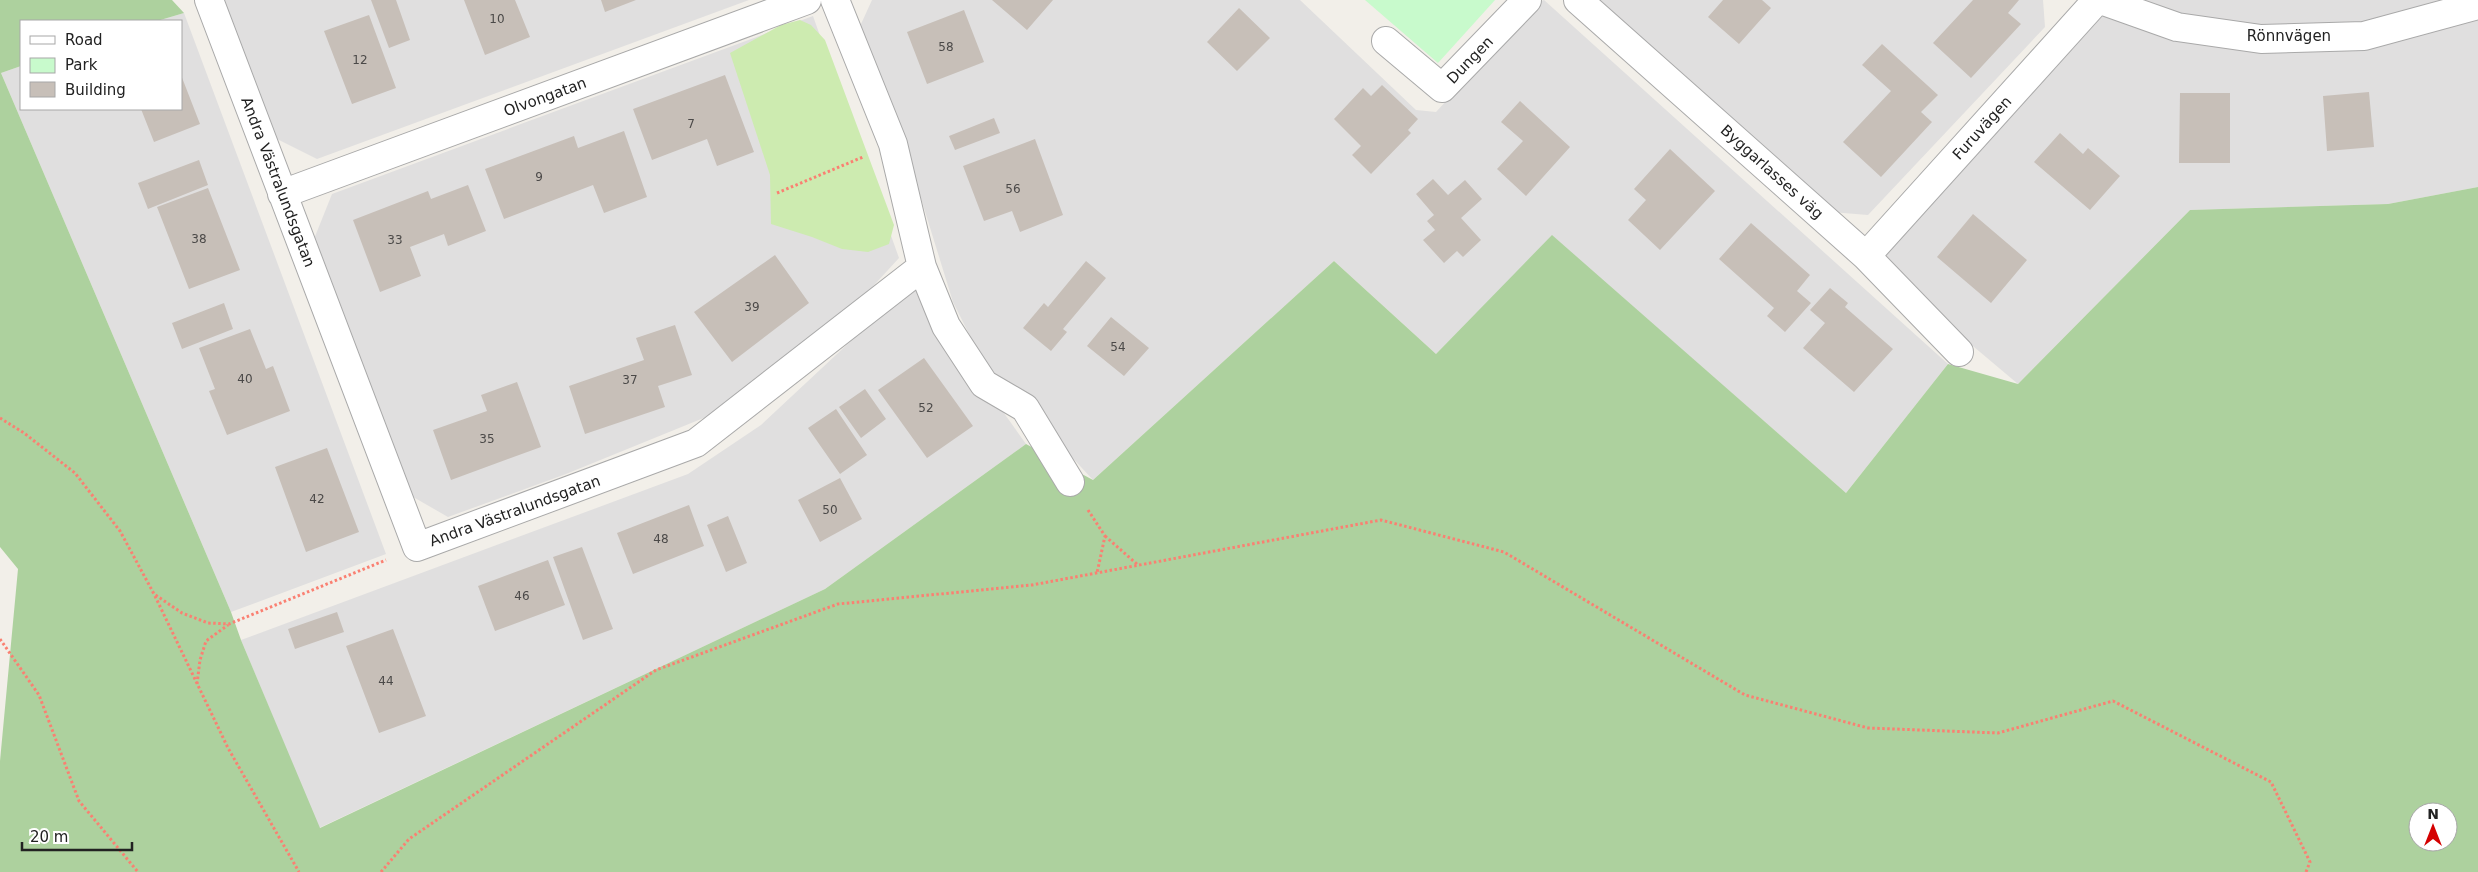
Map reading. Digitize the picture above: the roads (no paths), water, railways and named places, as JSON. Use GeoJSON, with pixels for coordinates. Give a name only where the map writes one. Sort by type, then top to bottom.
{"type":"FeatureCollection","features":[{"type":"Feature","properties":{"kind":"street","name":"Andra Västralundsgatan"},"geometry":{"type":"LineString","coordinates":[[209,0],[417,547],[696,443],[922,267]]}},
{"type":"Feature","properties":{"kind":"street","name":"Olvongatan"},"geometry":{"type":"LineString","coordinates":[[282,194],[807,0]]}},
{"type":"Feature","properties":{"kind":"street"},"geometry":{"type":"LineString","coordinates":[[835,0],[893,144],[922,267],[946,326],[984,384],[1025,408],[1070,482]]}},
{"type":"Feature","properties":{"kind":"street","name":"Dungen"},"geometry":{"type":"LineString","coordinates":[[1386,41],[1442,88],[1528,0]]}},
{"type":"Feature","properties":{"kind":"street","name":"Byggarlasses väg"},"geometry":{"type":"LineString","coordinates":[[1578,0],[1866,256],[1959,352]]}},
{"type":"Feature","properties":{"kind":"street","name":"Furuvägen"},"geometry":{"type":"LineString","coordinates":[[1866,256],[2099,0]]}},
{"type":"Feature","properties":{"kind":"street","name":"Rönnvägen"},"geometry":{"type":"LineString","coordinates":[[2099,0],[2177,27],[2261,40],[2364,36],[2478,5]]}}]}
